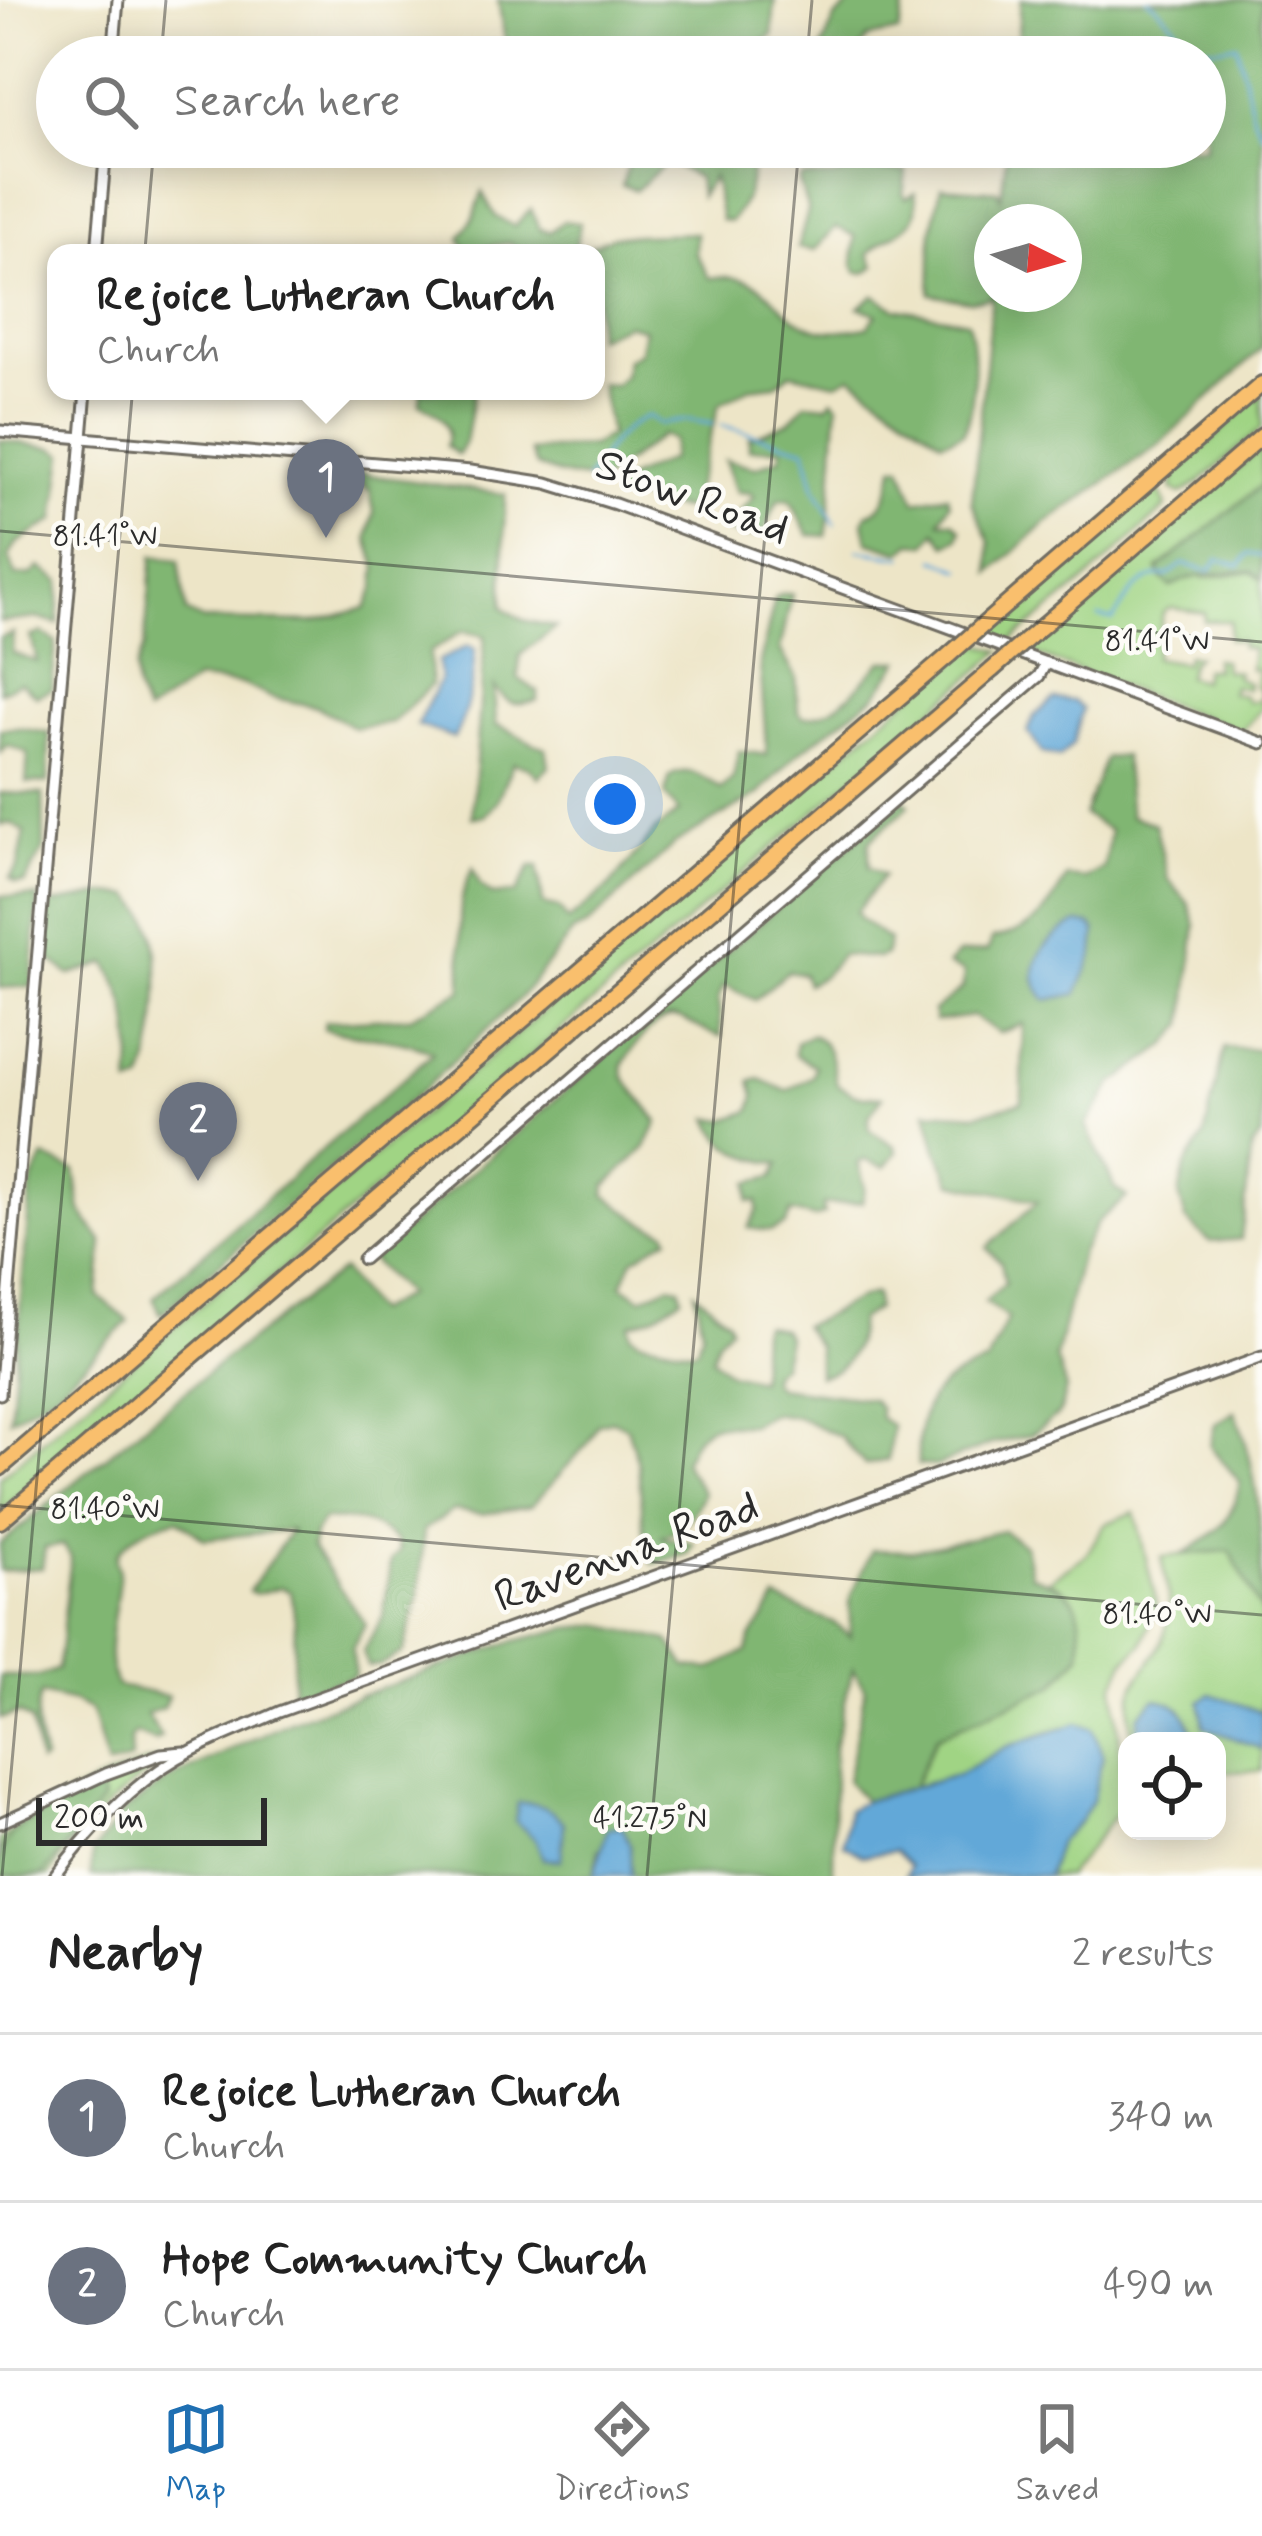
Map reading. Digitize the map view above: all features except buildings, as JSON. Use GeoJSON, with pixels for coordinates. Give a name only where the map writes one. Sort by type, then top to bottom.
{"type":"FeatureCollection","features":[{"type":"Feature","properties":{"kind":"highway"},"geometry":{"type":"LineString","coordinates":[[0,1468],[1262,384]]}},
{"type":"Feature","properties":{"kind":"highway"},"geometry":{"type":"LineString","coordinates":[[0,1521],[1262,436]]}},
{"type":"Feature","properties":{"kind":"street"},"geometry":{"type":"LineString","coordinates":[[115,36],[118,0]]}},
{"type":"Feature","properties":{"kind":"street"},"geometry":{"type":"LineString","coordinates":[[98,244],[104,168]]}},
{"type":"Feature","properties":{"kind":"street"},"geometry":{"type":"LineString","coordinates":[[0,1394],[85,400]]}},
{"type":"Feature","properties":{"kind":"street","name":"Stow Road"},"geometry":{"type":"LineString","coordinates":[[0,431],[471,471],[547,483],[1262,743]]}},
{"type":"Feature","properties":{"kind":"street"},"geometry":{"type":"LineString","coordinates":[[364,1259],[1039,676],[1046,663]]}},
{"type":"Feature","properties":{"kind":"street","name":"Ravenna Road"},"geometry":{"type":"LineString","coordinates":[[55,1876],[104,1817],[190,1751],[279,1712],[1262,1357]]}},
{"type":"Feature","properties":{"kind":"street"},"geometry":{"type":"LineString","coordinates":[[0,1823],[106,1774],[161,1754],[190,1751]]}},
{"type":"Feature","properties":{"kind":"green space"},"geometry":{"type":"Polygon","coordinates":[[[498,0],[775,0],[772,36],[504,36],[498,0]]]}},
{"type":"Feature","properties":{"kind":"green space"},"geometry":{"type":"Polygon","coordinates":[[[855,0],[906,0],[899,32],[827,36],[835,19],[855,0]]]}},
{"type":"Feature","properties":{"kind":"green space"},"geometry":{"type":"Polygon","coordinates":[[[1021,0],[1262,0],[1262,348],[1160,444],[1046,523],[991,573],[990,542],[972,502],[991,312],[1082,312],[1082,204],[974,204],[974,300],[930,294],[932,230],[941,187],[998,191],[1001,198],[1005,168],[1226,168],[1226,36],[1018,36],[1021,0]]]}},
{"type":"Feature","properties":{"kind":"green space"},"geometry":{"type":"Polygon","coordinates":[[[627,168],[660,168],[636,190],[622,185],[627,168]]]}},
{"type":"Feature","properties":{"kind":"green space"},"geometry":{"type":"Polygon","coordinates":[[[679,168],[750,168],[750,184],[731,221],[721,220],[713,176],[700,196],[698,178],[679,168]]]}},
{"type":"Feature","properties":{"kind":"green space"},"geometry":{"type":"Polygon","coordinates":[[[858,170],[906,171],[903,194],[906,198],[915,193],[914,216],[869,254],[875,266],[866,273],[857,272],[853,263],[855,236],[836,227],[815,250],[798,248],[808,211],[799,181],[802,177],[833,177],[858,170]]]}},
{"type":"Feature","properties":{"kind":"green space"},"geometry":{"type":"Polygon","coordinates":[[[482,192],[496,217],[515,226],[531,209],[539,229],[550,232],[564,221],[580,223],[576,244],[464,244],[460,238],[482,192]]]}},
{"type":"Feature","properties":{"kind":"green space"},"geometry":{"type":"Polygon","coordinates":[[[696,233],[695,253],[710,278],[748,280],[803,323],[819,329],[867,327],[877,314],[859,307],[874,295],[895,308],[968,321],[974,378],[963,433],[942,441],[851,376],[837,383],[791,373],[775,385],[749,388],[719,405],[690,508],[617,495],[611,486],[671,459],[673,440],[662,435],[603,480],[568,477],[536,466],[530,451],[591,446],[610,435],[605,384],[615,385],[624,376],[627,359],[640,352],[644,329],[627,324],[605,333],[605,244],[597,244],[614,236],[696,233]]]}},
{"type":"Feature","properties":{"kind":"green space"},"geometry":{"type":"Polygon","coordinates":[[[1262,393],[1262,428],[1200,482],[1181,494],[1172,489],[1174,475],[1262,393]]]}},
{"type":"Feature","properties":{"kind":"green space"},"geometry":{"type":"Polygon","coordinates":[[[833,399],[838,404],[826,536],[809,535],[790,500],[778,500],[763,534],[742,537],[729,531],[754,497],[736,492],[725,460],[756,467],[780,458],[782,448],[749,449],[749,438],[789,422],[806,403],[827,405],[833,399]]]}},
{"type":"Feature","properties":{"kind":"green space"},"geometry":{"type":"Polygon","coordinates":[[[420,400],[472,400],[458,455],[446,446],[448,431],[443,420],[420,400]]]}},
{"type":"Feature","properties":{"kind":"green space"},"geometry":{"type":"Polygon","coordinates":[[[0,440],[54,448],[64,454],[55,520],[17,543],[9,557],[16,576],[32,575],[40,567],[60,581],[58,624],[37,618],[0,622],[0,440]]]}},
{"type":"Feature","properties":{"kind":"green space"},"geometry":{"type":"Polygon","coordinates":[[[1262,447],[1262,485],[1158,569],[1206,578],[1252,571],[1262,579],[1262,708],[1241,731],[1026,651],[1262,447]],[[1170,608],[1163,613],[1154,658],[1184,663],[1187,655],[1197,656],[1187,677],[1202,681],[1204,669],[1215,669],[1214,659],[1223,660],[1224,670],[1238,672],[1236,677],[1248,683],[1247,689],[1233,686],[1231,693],[1248,702],[1258,700],[1257,670],[1250,669],[1252,649],[1228,639],[1230,621],[1204,621],[1205,613],[1170,608]]]}},
{"type":"Feature","properties":{"kind":"green space"},"geometry":{"type":"Polygon","coordinates":[[[895,466],[902,466],[915,501],[948,495],[950,503],[940,521],[953,521],[961,529],[959,538],[947,545],[936,531],[927,544],[912,543],[902,552],[868,541],[864,522],[885,501],[895,466]]]}},
{"type":"Feature","properties":{"kind":"green space"},"geometry":{"type":"Polygon","coordinates":[[[356,473],[505,494],[503,607],[523,620],[556,627],[520,655],[518,678],[538,692],[537,701],[511,703],[494,687],[496,725],[546,748],[549,766],[538,777],[529,767],[513,763],[496,803],[485,816],[472,817],[485,636],[463,631],[430,652],[431,685],[392,723],[355,728],[317,707],[270,697],[242,684],[196,680],[146,714],[136,689],[153,556],[179,560],[186,612],[202,620],[314,622],[366,608],[377,567],[368,538],[374,512],[370,491],[358,482],[356,473]]]}},
{"type":"Feature","properties":{"kind":"green space"},"geometry":{"type":"Polygon","coordinates":[[[1262,485],[1262,579],[1252,571],[1221,573],[1171,587],[1162,579],[1158,569],[1262,485]]]}},
{"type":"Feature","properties":{"kind":"green space"},"geometry":{"type":"Polygon","coordinates":[[[1154,491],[1161,493],[1166,507],[1083,583],[1009,643],[985,634],[1115,518],[1154,491]]]}},
{"type":"Feature","properties":{"kind":"green space"},"geometry":{"type":"Polygon","coordinates":[[[792,594],[780,650],[796,677],[798,711],[803,717],[837,705],[882,661],[900,661],[876,695],[797,754],[759,794],[676,843],[588,925],[573,932],[520,998],[426,1087],[161,1314],[153,1298],[433,1053],[397,1041],[324,1029],[325,1022],[410,1017],[462,990],[460,912],[473,868],[480,885],[492,895],[516,893],[531,866],[538,867],[543,904],[559,908],[568,921],[608,888],[658,828],[679,812],[665,795],[670,776],[691,772],[721,789],[733,778],[739,751],[767,755],[760,663],[775,598],[792,594]]]}},
{"type":"Feature","properties":{"kind":"green space"},"geometry":{"type":"Polygon","coordinates":[[[13,633],[12,653],[37,662],[31,636],[42,633],[56,642],[52,689],[36,696],[20,682],[0,692],[0,638],[13,633]]]}},
{"type":"Feature","properties":{"kind":"green space"},"geometry":{"type":"Polygon","coordinates":[[[974,642],[1001,651],[0,1512],[0,1477],[974,642]]]}},
{"type":"Feature","properties":{"kind":"green space"},"geometry":{"type":"Polygon","coordinates":[[[0,729],[49,733],[48,783],[26,783],[28,753],[7,745],[0,753],[0,729]]]}},
{"type":"Feature","properties":{"kind":"green space"},"geometry":{"type":"Polygon","coordinates":[[[1124,756],[1130,816],[1155,824],[1168,879],[1189,904],[1196,925],[1185,1024],[1167,1045],[1113,1084],[1086,1126],[1115,1188],[1127,1197],[1098,1221],[1081,1252],[1056,1358],[1066,1389],[1059,1414],[1031,1435],[991,1444],[936,1466],[918,1465],[920,1427],[931,1399],[952,1378],[987,1363],[1008,1318],[985,1302],[1005,1283],[1001,1262],[987,1248],[1038,1201],[952,1183],[927,1111],[977,1114],[1022,1102],[1023,1024],[999,1033],[973,1016],[935,1021],[933,1011],[963,988],[964,972],[948,965],[958,954],[988,951],[992,939],[1019,931],[1037,919],[1067,877],[1085,879],[1104,868],[1110,831],[1084,815],[1105,758],[1124,756]]]}},
{"type":"Feature","properties":{"kind":"green space"},"geometry":{"type":"Polygon","coordinates":[[[0,793],[43,794],[44,849],[25,883],[10,878],[18,866],[25,832],[10,823],[0,826],[0,793]]]}},
{"type":"Feature","properties":{"kind":"green space"},"geometry":{"type":"Polygon","coordinates":[[[903,799],[909,805],[869,842],[869,867],[884,875],[856,912],[889,940],[885,955],[841,955],[823,976],[807,984],[803,974],[788,971],[755,1000],[724,985],[718,999],[721,1037],[674,1018],[656,1024],[622,1066],[624,1077],[658,1122],[646,1147],[606,1186],[605,1195],[669,1237],[633,1259],[622,1285],[641,1298],[669,1285],[680,1287],[682,1297],[654,1316],[630,1324],[631,1334],[640,1340],[697,1348],[702,1330],[695,1292],[730,1327],[717,1340],[712,1358],[729,1373],[759,1380],[763,1324],[782,1329],[787,1338],[781,1365],[771,1381],[777,1387],[872,1399],[880,1418],[892,1426],[888,1460],[865,1465],[841,1437],[797,1417],[772,1413],[751,1425],[711,1425],[695,1438],[683,1461],[703,1493],[683,1525],[662,1537],[694,1543],[688,1554],[653,1564],[646,1553],[638,1463],[627,1427],[613,1420],[598,1424],[589,1442],[531,1506],[481,1514],[454,1510],[424,1530],[419,1595],[403,1652],[381,1665],[367,1666],[363,1651],[383,1617],[391,1560],[399,1552],[397,1542],[363,1522],[323,1520],[312,1547],[365,1624],[352,1649],[355,1676],[292,1695],[295,1622],[291,1591],[281,1587],[256,1594],[249,1591],[291,1530],[204,1539],[178,1519],[162,1523],[133,1538],[117,1556],[110,1649],[117,1686],[168,1696],[163,1708],[146,1714],[161,1737],[155,1741],[135,1733],[130,1739],[131,1760],[107,1767],[91,1711],[41,1694],[36,1719],[44,1760],[39,1763],[31,1721],[19,1713],[0,1719],[0,1676],[40,1676],[58,1669],[71,1557],[63,1545],[45,1548],[42,1568],[0,1571],[0,1544],[225,1359],[342,1270],[374,1312],[406,1295],[371,1259],[903,799]]]}},
{"type":"Feature","properties":{"kind":"green space"},"geometry":{"type":"Polygon","coordinates":[[[107,894],[132,896],[149,920],[157,954],[152,1048],[142,1082],[130,1086],[129,1022],[107,963],[70,975],[45,956],[50,904],[107,894]]]}},
{"type":"Feature","properties":{"kind":"green space"},"geometry":{"type":"Polygon","coordinates":[[[0,896],[38,897],[32,986],[0,988],[0,896]]]}},
{"type":"Feature","properties":{"kind":"green space"},"geometry":{"type":"Polygon","coordinates":[[[811,1035],[828,1049],[837,1084],[855,1095],[882,1097],[869,1116],[869,1130],[897,1152],[885,1167],[858,1162],[865,1188],[862,1202],[823,1205],[824,1214],[815,1218],[791,1212],[785,1225],[771,1231],[748,1228],[758,1210],[757,1201],[749,1201],[749,1183],[773,1177],[779,1164],[737,1151],[721,1138],[710,1118],[726,1120],[751,1111],[755,1095],[751,1081],[760,1079],[787,1091],[813,1076],[815,1066],[795,1055],[796,1043],[811,1035]]]}},
{"type":"Feature","properties":{"kind":"green space"},"geometry":{"type":"Polygon","coordinates":[[[1224,1048],[1262,1050],[1262,1135],[1252,1147],[1241,1239],[1210,1242],[1186,1220],[1179,1195],[1185,1166],[1204,1137],[1224,1048]]]}},
{"type":"Feature","properties":{"kind":"green space"},"geometry":{"type":"Polygon","coordinates":[[[44,1157],[75,1171],[81,1211],[103,1243],[98,1296],[129,1321],[54,1393],[10,1419],[30,1198],[44,1157]]]}},
{"type":"Feature","properties":{"kind":"green space"},"geometry":{"type":"Polygon","coordinates":[[[875,1294],[876,1309],[859,1320],[849,1357],[837,1369],[818,1376],[818,1347],[802,1325],[875,1294]]]}},
{"type":"Feature","properties":{"kind":"green space"},"geometry":{"type":"Polygon","coordinates":[[[1235,1412],[1255,1487],[1262,1614],[1230,1551],[1182,1554],[1214,1533],[1232,1508],[1240,1482],[1210,1446],[1215,1424],[1235,1412]]]}},
{"type":"Feature","properties":{"kind":"green space"},"geometry":{"type":"Polygon","coordinates":[[[1135,1512],[1157,1605],[1142,1645],[1125,1661],[1114,1686],[1118,1812],[1067,1876],[1047,1876],[1058,1842],[1080,1821],[1063,1727],[1006,1747],[957,1775],[913,1787],[937,1736],[1054,1685],[1081,1654],[1074,1601],[1048,1581],[1086,1555],[1105,1524],[1135,1512]]]}},
{"type":"Feature","properties":{"kind":"green space"},"geometry":{"type":"Polygon","coordinates":[[[1003,1531],[1025,1546],[1031,1575],[1060,1587],[1075,1602],[1081,1654],[1054,1685],[937,1736],[913,1787],[865,1801],[847,1781],[865,1689],[853,1668],[834,1748],[833,1876],[631,1876],[630,1845],[599,1849],[593,1876],[91,1876],[92,1854],[123,1812],[166,1781],[290,1721],[511,1642],[568,1628],[601,1625],[669,1641],[687,1667],[711,1669],[747,1651],[777,1599],[834,1623],[850,1636],[850,1597],[872,1550],[912,1551],[1003,1531]]]}},
{"type":"Feature","properties":{"kind":"green space"},"geometry":{"type":"Polygon","coordinates":[[[1230,1550],[1262,1614],[1262,1771],[1226,1772],[1226,1732],[1132,1732],[1135,1686],[1161,1642],[1169,1616],[1161,1557],[1230,1550]]]}},
{"type":"Feature","properties":{"kind":"green space"},"geometry":{"type":"Polygon","coordinates":[[[157,1759],[158,1766],[98,1815],[49,1876],[0,1876],[0,1840],[17,1826],[75,1792],[157,1759]]]}},
{"type":"Feature","properties":{"kind":"green space"},"geometry":{"type":"Polygon","coordinates":[[[100,1791],[103,1801],[42,1876],[0,1876],[3,1848],[19,1830],[61,1804],[100,1791]]]}},
{"type":"Feature","properties":{"kind":"water"},"geometry":{"type":"Polygon","coordinates":[[[468,646],[475,649],[472,683],[454,738],[417,725],[440,680],[438,661],[468,646]]]}},
{"type":"Feature","properties":{"kind":"water"},"geometry":{"type":"Polygon","coordinates":[[[1054,699],[1073,701],[1082,709],[1073,744],[1060,757],[1042,753],[1028,732],[1034,716],[1054,699]]]}},
{"type":"Feature","properties":{"kind":"water"},"geometry":{"type":"Polygon","coordinates":[[[1078,923],[1096,931],[1094,954],[1077,994],[1046,1000],[1035,977],[1040,954],[1056,936],[1078,923]]]}},
{"type":"Feature","properties":{"kind":"water"},"geometry":{"type":"Polygon","coordinates":[[[1211,1694],[1262,1712],[1262,1749],[1204,1727],[1200,1701],[1211,1694]]]}},
{"type":"Feature","properties":{"kind":"water"},"geometry":{"type":"Polygon","coordinates":[[[1155,1699],[1172,1703],[1183,1712],[1193,1732],[1139,1732],[1139,1716],[1155,1699]]]}},
{"type":"Feature","properties":{"kind":"water"},"geometry":{"type":"Polygon","coordinates":[[[1078,1723],[1093,1728],[1103,1756],[1092,1801],[1058,1842],[1047,1876],[905,1876],[910,1866],[895,1851],[862,1855],[843,1844],[848,1810],[865,1801],[957,1775],[1006,1747],[1078,1723]]]}},
{"type":"Feature","properties":{"kind":"water"},"geometry":{"type":"Polygon","coordinates":[[[518,1803],[544,1807],[564,1823],[561,1860],[543,1859],[536,1840],[515,1821],[518,1803]]]}},
{"type":"Feature","properties":{"kind":"water"},"geometry":{"type":"Polygon","coordinates":[[[622,1826],[630,1845],[631,1876],[593,1876],[608,1828],[622,1826]]]}},
{"type":"Feature","properties":{"kind":"waterway"},"geometry":{"type":"LineString","coordinates":[[1148,0],[1184,36]]}},
{"type":"Feature","properties":{"kind":"waterway"},"geometry":{"type":"LineString","coordinates":[[1226,46],[1237,44],[1252,114],[1262,134]]}},
{"type":"Feature","properties":{"kind":"waterway"},"geometry":{"type":"LineString","coordinates":[[587,480],[620,435],[648,416],[660,424],[688,420],[712,424]]}},
{"type":"Feature","properties":{"kind":"waterway"},"geometry":{"type":"LineString","coordinates":[[721,425],[805,449],[816,490],[835,524]]}},
{"type":"Feature","properties":{"kind":"waterway"},"geometry":{"type":"LineString","coordinates":[[858,550],[903,557]]}},
{"type":"Feature","properties":{"kind":"waterway"},"geometry":{"type":"LineString","coordinates":[[1099,617],[1113,620],[1142,583],[1167,576],[1183,564],[1209,571],[1219,559],[1240,566],[1248,554],[1262,556]]}},
{"type":"Feature","properties":{"kind":"waterway"},"geometry":{"type":"LineString","coordinates":[[936,559],[962,570]]}},
{"type":"Feature","properties":{"kind":"place","name":"Rejoice Lutheran Church"},"geometry":{"type":"Point","coordinates":[326,538]}},
{"type":"Feature","properties":{"kind":"place","name":"Hope Community Church"},"geometry":{"type":"Point","coordinates":[198,1181]}}]}
